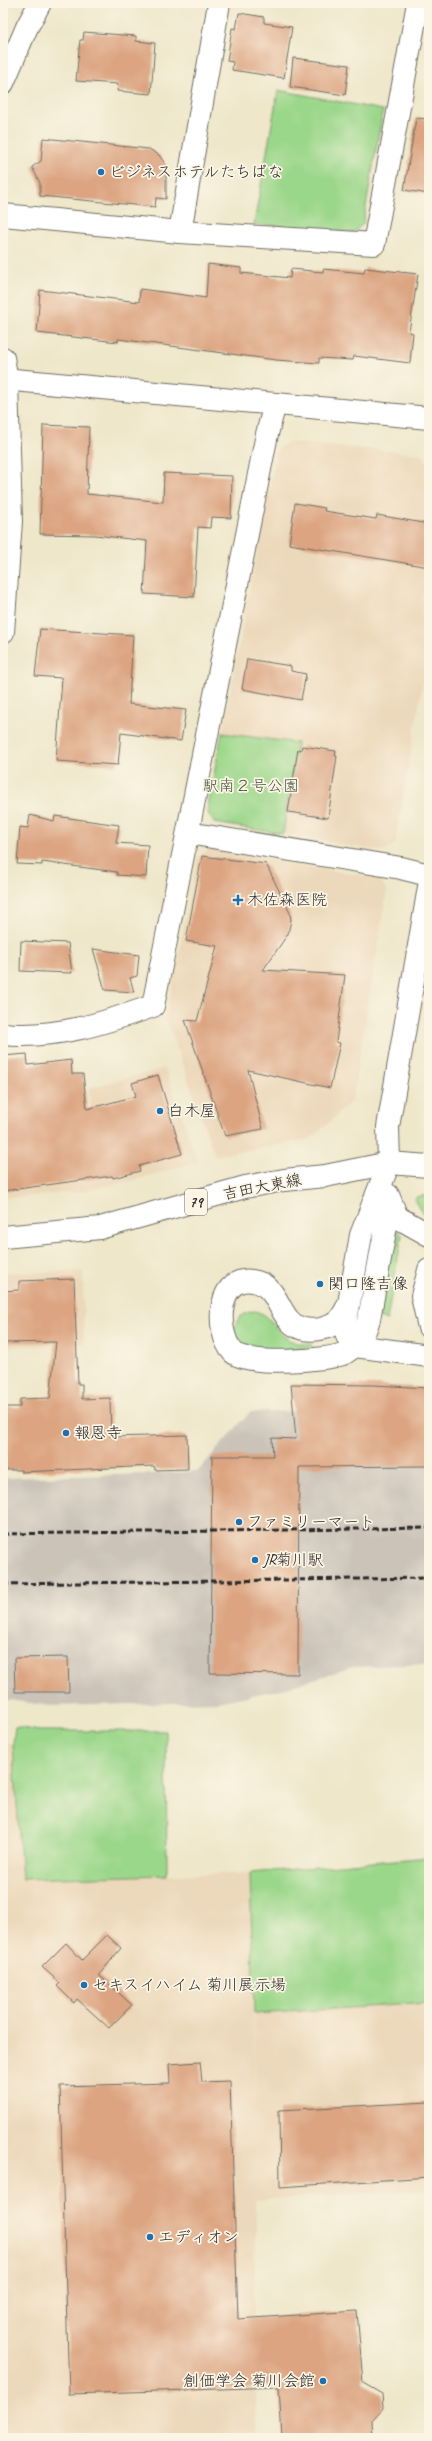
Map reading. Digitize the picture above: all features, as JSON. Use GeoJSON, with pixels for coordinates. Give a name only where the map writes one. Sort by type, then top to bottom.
{"type":"FeatureCollection","features":[{"type":"Feature","properties":{"kind":"street"},"geometry":{"type":"LineString","coordinates":[[3,83],[27,27],[40,3]]}},
{"type":"Feature","properties":{"kind":"street"},"geometry":{"type":"LineString","coordinates":[[180,232],[219,3]]}},
{"type":"Feature","properties":{"kind":"street"},"geometry":{"type":"LineString","coordinates":[[3,215],[180,232],[374,244],[422,29],[418,3]]}},
{"type":"Feature","properties":{"kind":"street"},"geometry":{"type":"LineString","coordinates":[[3,358],[5,380],[7,520],[3,632]]}},
{"type":"Feature","properties":{"kind":"street"},"geometry":{"type":"LineString","coordinates":[[5,380],[429,418]]}},
{"type":"Feature","properties":{"kind":"street"},"geometry":{"type":"LineString","coordinates":[[3,1034],[30,1036],[74,1031],[153,1006],[265,442],[275,404]]}},
{"type":"Feature","properties":{"kind":"street"},"geometry":{"type":"LineString","coordinates":[[188,833],[393,867],[429,875]]}},
{"type":"Feature","properties":{"kind":"street"},"geometry":{"type":"LineString","coordinates":[[429,887],[427,915],[388,1127],[389,1163],[361,1235],[345,1326],[347,1336],[355,1346],[429,1356]]}},
{"type":"Feature","properties":{"kind":"street"},"geometry":{"type":"LineString","coordinates":[[349,1302],[340,1322],[328,1327],[302,1329],[289,1322],[270,1292],[264,1286],[256,1282],[241,1282],[231,1288],[224,1298],[221,1312],[222,1328],[226,1345],[235,1355],[244,1359],[264,1361],[331,1357],[344,1353],[355,1346],[365,1334],[369,1319],[390,1204],[388,1189],[393,1170],[389,1163]]}},
{"type":"Feature","properties":{"kind":"street","name":"吉田大東線"},"geometry":{"type":"LineString","coordinates":[[3,1236],[100,1228],[245,1188],[389,1163],[429,1166]]}},
{"type":"Feature","properties":{"kind":"street"},"geometry":{"type":"LineString","coordinates":[[390,1204],[397,1217],[429,1235]]}},
{"type":"Feature","properties":{"kind":"street"},"geometry":{"type":"LineString","coordinates":[[429,1270],[422,1296],[429,1326]]}},
{"type":"Feature","properties":{"kind":"shaded area"},"geometry":{"type":"Polygon","coordinates":[[[289,442],[422,454],[429,464],[429,647],[395,844],[384,852],[283,834],[297,743],[222,733],[277,449],[289,442]]]}},
{"type":"Feature","properties":{"kind":"shaded area"},"geometry":{"type":"Polygon","coordinates":[[[210,849],[379,879],[387,890],[352,1101],[311,1139],[215,1156],[166,1017],[198,857],[210,849]]]}},
{"type":"Feature","properties":{"kind":"shaded area"},"geometry":{"type":"Polygon","coordinates":[[[165,1068],[198,1162],[130,1181],[79,1192],[3,1198],[3,1125],[91,1113],[89,1088],[165,1068]]]}},
{"type":"Feature","properties":{"kind":"shaded area"},"geometry":{"type":"Polygon","coordinates":[[[83,1271],[84,1344],[3,1347],[3,1273],[83,1271]]]}},
{"type":"Feature","properties":{"kind":"shaded area"},"geometry":{"type":"Polygon","coordinates":[[[429,1410],[429,1664],[353,1667],[282,1689],[218,1702],[50,1706],[3,1699],[3,1478],[150,1474],[198,1471],[250,1412],[429,1410]]]}},
{"type":"Feature","properties":{"kind":"shaded area"},"geometry":{"type":"Polygon","coordinates":[[[3,1742],[13,1744],[22,1879],[250,1873],[255,2114],[254,2014],[429,2003],[429,2189],[256,2200],[253,2359],[258,2438],[3,2438],[3,1742]]]}},
{"type":"Feature","properties":{"kind":"green space"},"geometry":{"type":"Polygon","coordinates":[[[278,90],[383,110],[363,224],[353,233],[254,224],[278,90]]]}},
{"type":"Feature","properties":{"kind":"green space","name":"駅南２号公園"},"geometry":{"type":"Polygon","coordinates":[[[222,733],[297,743],[283,834],[214,823],[207,811],[222,733]]]}},
{"type":"Feature","properties":{"kind":"green space"},"geometry":{"type":"Polygon","coordinates":[[[429,1195],[429,1215],[420,1210],[415,1201],[416,1197],[429,1195]]]}},
{"type":"Feature","properties":{"kind":"green space"},"geometry":{"type":"Polygon","coordinates":[[[396,1230],[402,1235],[387,1320],[377,1316],[396,1230]]]}},
{"type":"Feature","properties":{"kind":"green space"},"geometry":{"type":"Polygon","coordinates":[[[254,1311],[268,1318],[289,1340],[298,1343],[311,1344],[312,1347],[283,1351],[249,1350],[235,1340],[235,1329],[237,1321],[240,1317],[254,1311]]]}},
{"type":"Feature","properties":{"kind":"green space"},"geometry":{"type":"Polygon","coordinates":[[[15,1727],[39,1731],[166,1731],[167,1875],[22,1879],[13,1744],[15,1727]]]}},
{"type":"Feature","properties":{"kind":"green space"},"geometry":{"type":"Polygon","coordinates":[[[429,1857],[429,2003],[254,2014],[250,1873],[429,1857]]]}},
{"type":"Feature","properties":{"kind":"building"},"geometry":{"type":"Polygon","coordinates":[[[239,13],[264,17],[264,23],[292,27],[284,78],[232,70],[233,62],[227,61],[232,28],[236,29],[239,13]]]}},
{"type":"Feature","properties":{"kind":"building"},"geometry":{"type":"Polygon","coordinates":[[[84,32],[136,36],[136,41],[155,43],[151,94],[117,91],[118,84],[76,81],[80,40],[83,40],[84,32]]]}},
{"type":"Feature","properties":{"kind":"building"},"geometry":{"type":"Polygon","coordinates":[[[293,58],[349,65],[345,95],[290,87],[293,58]]]}},
{"type":"Feature","properties":{"kind":"building"},"geometry":{"type":"Polygon","coordinates":[[[416,118],[429,119],[429,194],[404,190],[416,118]]]}},
{"type":"Feature","properties":{"kind":"building","name":"ビジネスホテルたちばな"},"geometry":{"type":"Polygon","coordinates":[[[43,138],[149,149],[159,155],[166,165],[166,199],[156,198],[155,207],[40,196],[40,183],[32,167],[41,161],[43,138]]]}},
{"type":"Feature","properties":{"kind":"building"},"geometry":{"type":"Polygon","coordinates":[[[208,264],[241,268],[241,273],[290,278],[291,269],[323,272],[323,269],[364,273],[365,268],[418,274],[409,332],[413,333],[410,363],[354,356],[353,360],[319,358],[319,363],[276,360],[118,339],[118,342],[37,333],[40,290],[139,302],[140,289],[206,298],[208,264]]]}},
{"type":"Feature","properties":{"kind":"building"},"geometry":{"type":"Polygon","coordinates":[[[43,425],[89,427],[87,494],[163,502],[164,473],[232,476],[231,518],[211,517],[210,528],[198,527],[194,597],[144,594],[147,541],[95,535],[40,534],[43,425]]]}},
{"type":"Feature","properties":{"kind":"building"},"geometry":{"type":"Polygon","coordinates":[[[295,503],[325,508],[324,511],[376,519],[377,515],[429,524],[429,567],[289,544],[295,503]]]}},
{"type":"Feature","properties":{"kind":"building"},"geometry":{"type":"Polygon","coordinates":[[[40,629],[133,635],[129,704],[186,710],[181,741],[121,733],[118,765],[56,761],[62,678],[35,676],[40,629]]]}},
{"type":"Feature","properties":{"kind":"building"},"geometry":{"type":"Polygon","coordinates":[[[247,659],[291,666],[291,671],[306,674],[301,700],[242,689],[247,659]]]}},
{"type":"Feature","properties":{"kind":"building"},"geometry":{"type":"Polygon","coordinates":[[[302,746],[336,751],[335,756],[337,756],[328,818],[288,812],[298,749],[301,750],[302,746]]]}},
{"type":"Feature","properties":{"kind":"building"},"geometry":{"type":"Polygon","coordinates":[[[30,815],[54,821],[55,816],[119,825],[116,843],[148,845],[146,877],[117,875],[117,872],[42,862],[42,865],[17,864],[20,827],[28,828],[30,815]]]}},
{"type":"Feature","properties":{"kind":"building"},"geometry":{"type":"Polygon","coordinates":[[[202,856],[266,864],[290,913],[291,920],[288,934],[263,970],[345,975],[336,1042],[340,1043],[330,1088],[248,1070],[263,1129],[225,1136],[185,1020],[197,1021],[217,946],[186,941],[202,856]]]}},
{"type":"Feature","properties":{"kind":"building"},"geometry":{"type":"Polygon","coordinates":[[[21,941],[68,943],[72,973],[20,971],[21,941]]]}},
{"type":"Feature","properties":{"kind":"building"},"geometry":{"type":"Polygon","coordinates":[[[93,949],[139,955],[137,976],[130,978],[134,992],[105,990],[93,949]]]}},
{"type":"Feature","properties":{"kind":"building"},"geometry":{"type":"Polygon","coordinates":[[[27,1054],[28,1065],[71,1060],[72,1074],[83,1074],[87,1109],[136,1096],[132,1083],[158,1075],[182,1154],[139,1166],[140,1171],[113,1178],[112,1176],[3,1191],[3,1056],[27,1054]]]}},
{"type":"Feature","properties":{"kind":"building"},"geometry":{"type":"Polygon","coordinates":[[[74,1279],[78,1384],[82,1384],[82,1399],[110,1398],[111,1437],[187,1435],[188,1469],[155,1470],[154,1466],[21,1472],[21,1470],[3,1470],[3,1407],[20,1407],[20,1399],[50,1398],[56,1342],[3,1343],[3,1291],[19,1290],[19,1281],[74,1279]]]}},
{"type":"Feature","properties":{"kind":"building","name":"JR菊川駅"},"geometry":{"type":"Polygon","coordinates":[[[291,1384],[374,1385],[429,1388],[429,1466],[299,1467],[298,1674],[210,1673],[212,1456],[273,1456],[272,1438],[296,1439],[291,1384]]]}},
{"type":"Feature","properties":{"kind":"building"},"geometry":{"type":"Polygon","coordinates":[[[68,1657],[69,1692],[15,1692],[14,1658],[68,1657]]]}},
{"type":"Feature","properties":{"kind":"building","name":"セキスイハイム 菊川展示場"},"geometry":{"type":"Polygon","coordinates":[[[107,1935],[121,1948],[99,1975],[132,2005],[109,2028],[77,1999],[74,2003],[57,1986],[60,1983],[42,1967],[66,1943],[82,1960],[107,1935]]]}},
{"type":"Feature","properties":{"kind":"building","name":"エディオン"},"geometry":{"type":"Polygon","coordinates":[[[200,2062],[202,2082],[230,2081],[238,2319],[357,2311],[363,2383],[382,2394],[383,2408],[372,2420],[373,2438],[282,2438],[279,2387],[69,2394],[60,2086],[170,2083],[169,2064],[200,2062]]]}},
{"type":"Feature","properties":{"kind":"building"},"geometry":{"type":"Polygon","coordinates":[[[429,2102],[429,2177],[280,2187],[279,2110],[429,2102]]]}},
{"type":"Feature","properties":{"kind":"railway"},"geometry":{"type":"LineString","coordinates":[[3,1534],[429,1528]]}},
{"type":"Feature","properties":{"kind":"railway"},"geometry":{"type":"LineString","coordinates":[[3,1584],[429,1578]]}},
{"type":"Feature","properties":{"kind":"place","name":"ビジネスホテルたちばな"},"geometry":{"type":"Point","coordinates":[101,172]}},
{"type":"Feature","properties":{"kind":"place","name":"木佐森医院"},"geometry":{"type":"Point","coordinates":[238,900]}},
{"type":"Feature","properties":{"kind":"place","name":"白木屋"},"geometry":{"type":"Point","coordinates":[160,1111]}},
{"type":"Feature","properties":{"kind":"place","name":"関口隆吉像"},"geometry":{"type":"Point","coordinates":[320,1284]}},
{"type":"Feature","properties":{"kind":"place","name":"報恩寺"},"geometry":{"type":"Point","coordinates":[66,1433]}},
{"type":"Feature","properties":{"kind":"place","name":"ファミリーマート"},"geometry":{"type":"Point","coordinates":[239,1522]}},
{"type":"Feature","properties":{"kind":"place","name":"JR菊川駅"},"geometry":{"type":"Point","coordinates":[255,1560]}},
{"type":"Feature","properties":{"kind":"place","name":"セキスイハイム 菊川展示場"},"geometry":{"type":"Point","coordinates":[84,1985]}},
{"type":"Feature","properties":{"kind":"place","name":"エディオン"},"geometry":{"type":"Point","coordinates":[150,2237]}},
{"type":"Feature","properties":{"kind":"place","name":"創価学会 菊川会館"},"geometry":{"type":"Point","coordinates":[323,2381]}}]}
